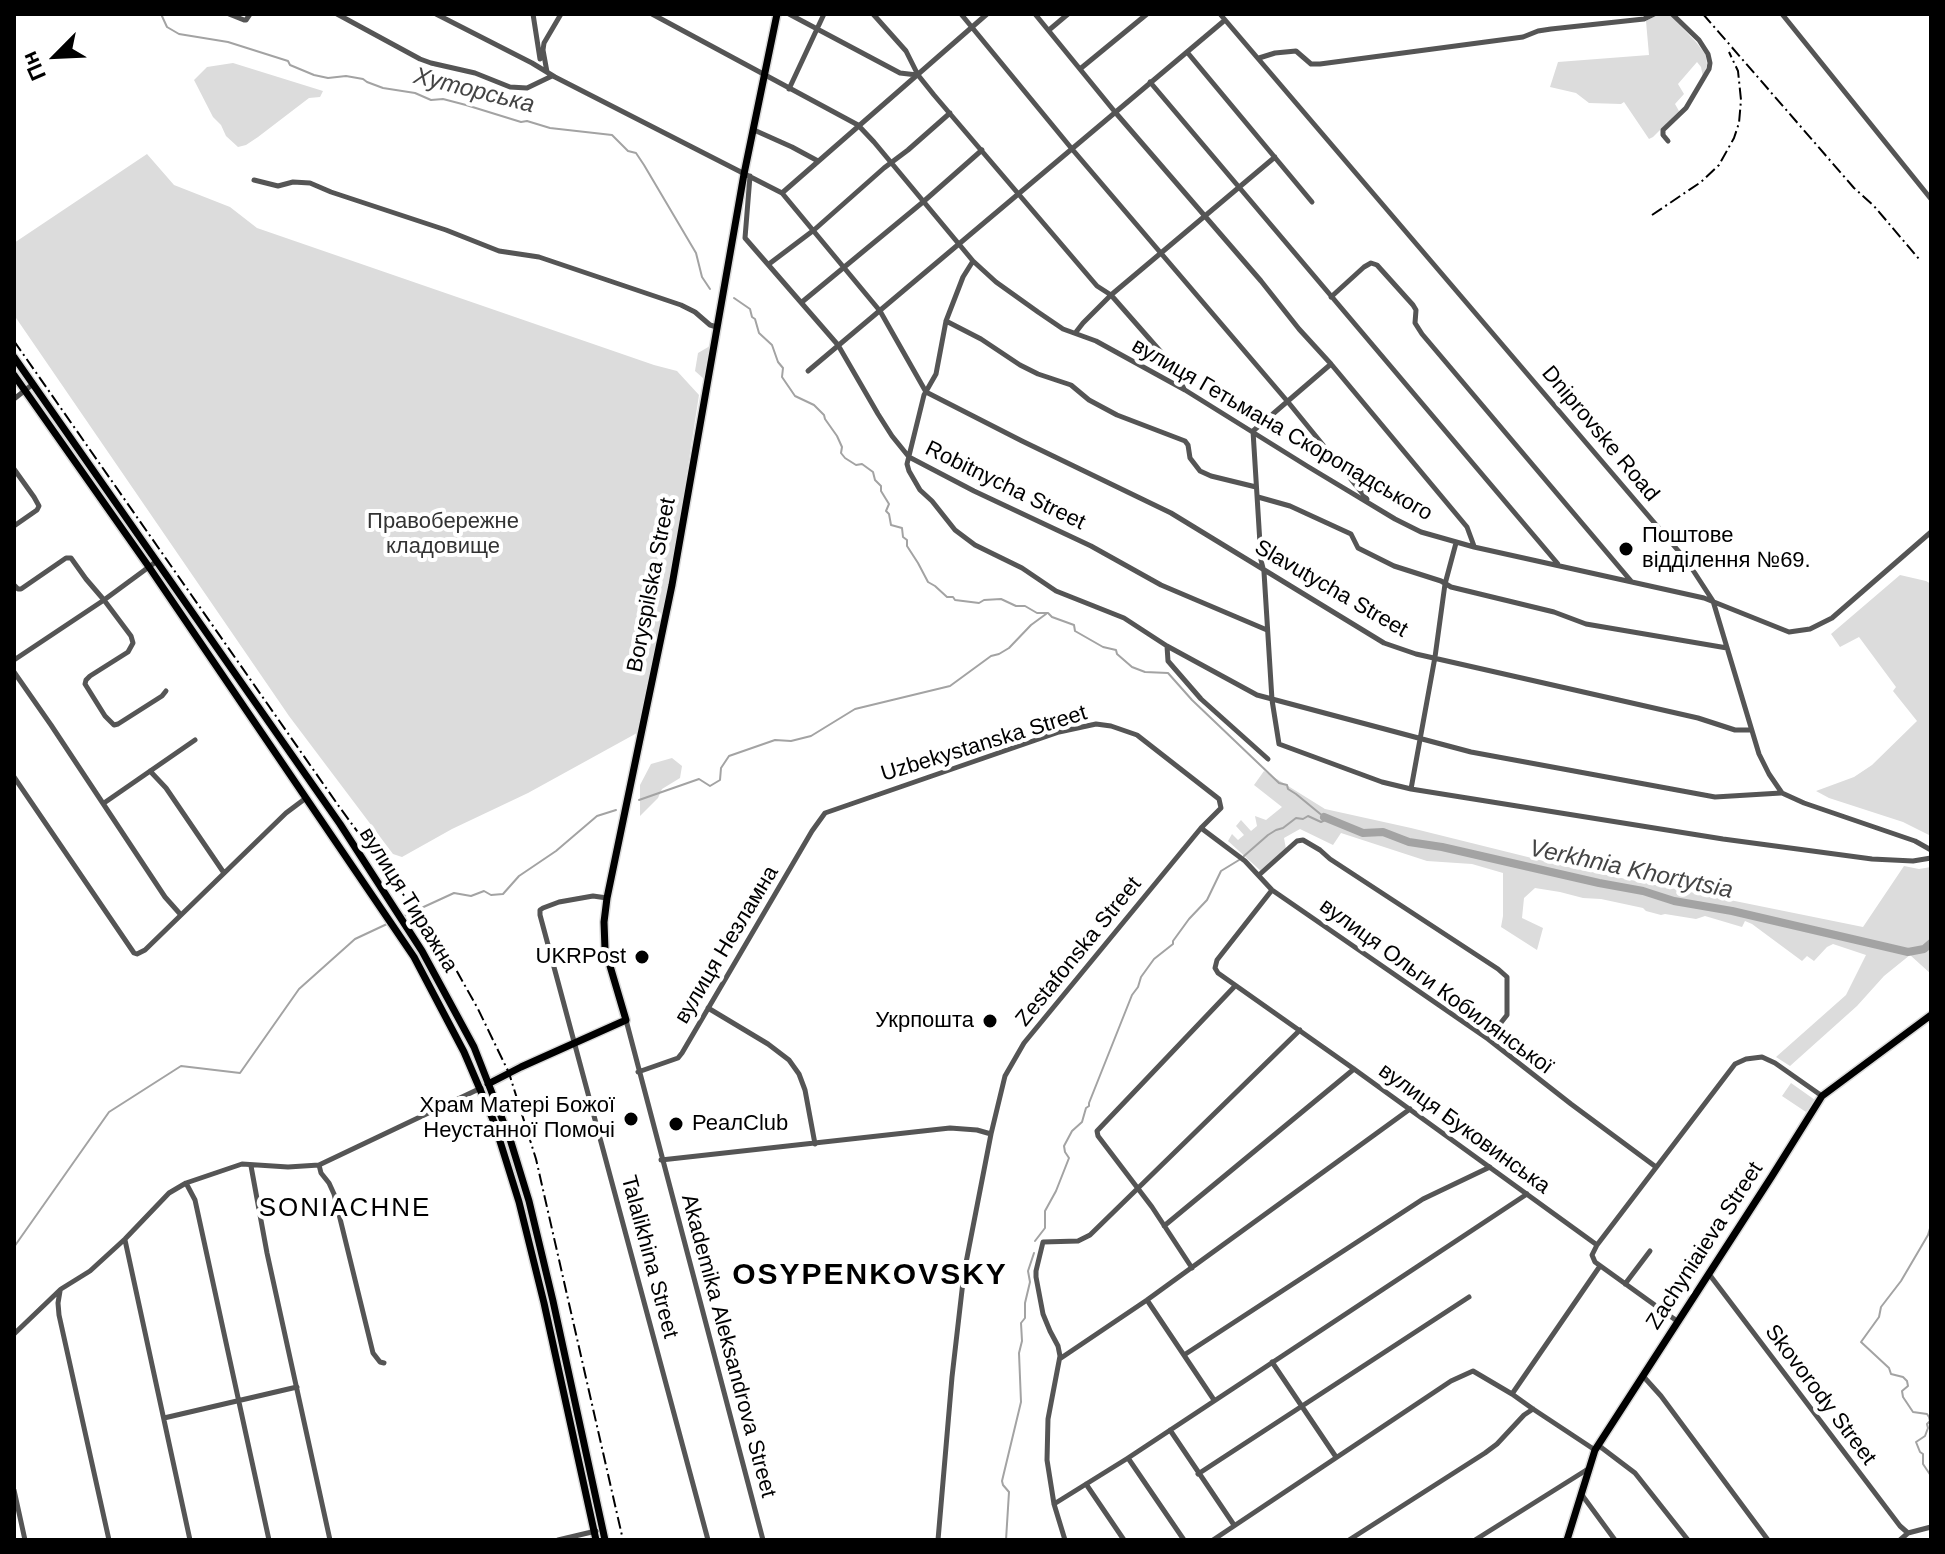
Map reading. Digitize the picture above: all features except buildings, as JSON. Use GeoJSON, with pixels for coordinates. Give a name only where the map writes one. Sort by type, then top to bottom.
{"type":"FeatureCollection","features":[{"type":"Feature","properties":{"kind":"main road","name":"Boryspilska Street"},"geometry":{"type":"LineString","coordinates":[[626,1020],[605,949],[607,898],[672,585],[717,327],[777,14]]}},
{"type":"Feature","properties":{"kind":"main road","name":"вулиця Тиражна"},"geometry":{"type":"LineString","coordinates":[[14,357],[316,789],[422,951],[474,1047],[510,1139],[541,1250],[598,1533]]}},
{"type":"Feature","properties":{"kind":"main road","name":"вулиця Тиражна"},"geometry":{"type":"LineString","coordinates":[[14,375],[149,567],[414,957],[464,1052],[481,1088],[519,1202],[598,1533],[605,1540]]}},
{"type":"Feature","properties":{"kind":"main road"},"geometry":{"type":"LineString","coordinates":[[235,696],[244,688]]}},
{"type":"Feature","properties":{"kind":"main road"},"geometry":{"type":"LineString","coordinates":[[306,798],[316,789]]}},
{"type":"Feature","properties":{"kind":"main road","name":"Zachyniaieva Street"},"geometry":{"type":"LineString","coordinates":[[1567,1540],[1596,1447],[1822,1096],[1931,1015]]}},
{"type":"Feature","properties":{"kind":"main road"},"geometry":{"type":"LineString","coordinates":[[481,1088],[626,1020]]}},
{"type":"Feature","properties":{"kind":"street"},"geometry":{"type":"LineString","coordinates":[[229,14],[244,20],[250,14]]}},
{"type":"Feature","properties":{"kind":"street"},"geometry":{"type":"LineString","coordinates":[[337,14],[420,59],[475,73],[510,87],[527,88],[550,74]]}},
{"type":"Feature","properties":{"kind":"street"},"geometry":{"type":"LineString","coordinates":[[436,14],[782,193],[880,311],[926,392]]}},
{"type":"Feature","properties":{"kind":"street"},"geometry":{"type":"LineString","coordinates":[[533,14],[540,59]]}},
{"type":"Feature","properties":{"kind":"street"},"geometry":{"type":"LineString","coordinates":[[532,63],[540,59],[546,38],[561,14]]}},
{"type":"Feature","properties":{"kind":"street"},"geometry":{"type":"LineString","coordinates":[[652,14],[858,125]]}},
{"type":"Feature","properties":{"kind":"street"},"geometry":{"type":"LineString","coordinates":[[789,14],[900,73],[918,75]]}},
{"type":"Feature","properties":{"kind":"street"},"geometry":{"type":"LineString","coordinates":[[789,89],[824,14]]}},
{"type":"Feature","properties":{"kind":"street"},"geometry":{"type":"LineString","coordinates":[[873,14],[906,51],[918,75],[950,113],[1097,286],[1111,295],[1176,371],[1185,390]]}},
{"type":"Feature","properties":{"kind":"street"},"geometry":{"type":"LineString","coordinates":[[961,14],[1370,503]]}},
{"type":"Feature","properties":{"kind":"street"},"geometry":{"type":"LineString","coordinates":[[782,193],[987,14]]}},
{"type":"Feature","properties":{"kind":"street"},"geometry":{"type":"LineString","coordinates":[[1035,14],[1467,527],[1474,547]]}},
{"type":"Feature","properties":{"kind":"street"},"geometry":{"type":"LineString","coordinates":[[1049,30],[1068,14]]}},
{"type":"Feature","properties":{"kind":"street"},"geometry":{"type":"LineString","coordinates":[[1080,69],[1147,14]]}},
{"type":"Feature","properties":{"kind":"street","name":"Dniprovske Road"},"geometry":{"type":"LineString","coordinates":[[1220,14],[1702,582],[1713,601],[1763,763],[1782,793]]}},
{"type":"Feature","properties":{"kind":"street"},"geometry":{"type":"LineString","coordinates":[[1259,58],[1296,51],[1311,64],[1320,64],[1523,37],[1543,30],[1644,19],[1654,14]]}},
{"type":"Feature","properties":{"kind":"street"},"geometry":{"type":"LineString","coordinates":[[1668,141],[1663,130],[1686,108],[1710,63],[1699,40],[1672,14]]}},
{"type":"Feature","properties":{"kind":"street"},"geometry":{"type":"LineString","coordinates":[[1782,14],[1931,199]]}},
{"type":"Feature","properties":{"kind":"street"},"geometry":{"type":"LineString","coordinates":[[808,371],[1225,20]]}},
{"type":"Feature","properties":{"kind":"street"},"geometry":{"type":"LineString","coordinates":[[543,50],[550,74]]}},
{"type":"Feature","properties":{"kind":"street"},"geometry":{"type":"LineString","coordinates":[[1187,52],[1312,202]]}},
{"type":"Feature","properties":{"kind":"street"},"geometry":{"type":"LineString","coordinates":[[1150,82],[1559,565]]}},
{"type":"Feature","properties":{"kind":"street"},"geometry":{"type":"LineString","coordinates":[[769,264],[814,230],[950,113]]}},
{"type":"Feature","properties":{"kind":"street","name":"вулиця Гетьмана Скоропадського"},"geometry":{"type":"LineString","coordinates":[[858,125],[973,261],[996,282],[1063,329],[1096,341],[1185,390],[1421,532],[1456,543],[1713,601],[1789,632],[1810,629],[1832,618],[1931,532]]}},
{"type":"Feature","properties":{"kind":"street"},"geometry":{"type":"LineString","coordinates":[[754,130],[818,161]]}},
{"type":"Feature","properties":{"kind":"street"},"geometry":{"type":"LineString","coordinates":[[802,302],[982,150]]}},
{"type":"Feature","properties":{"kind":"street"},"geometry":{"type":"LineString","coordinates":[[1076,332],[1111,295],[1275,157]]}},
{"type":"Feature","properties":{"kind":"street"},"geometry":{"type":"LineString","coordinates":[[747,175],[745,238],[838,345],[878,414],[909,457]]}},
{"type":"Feature","properties":{"kind":"street"},"geometry":{"type":"LineString","coordinates":[[254,180],[278,186],[293,182],[310,183],[499,251],[539,257],[681,305],[717,327]]}},
{"type":"Feature","properties":{"kind":"street"},"geometry":{"type":"LineString","coordinates":[[909,457],[926,392],[936,374],[946,321],[963,277],[973,261]]}},
{"type":"Feature","properties":{"kind":"street"},"geometry":{"type":"LineString","coordinates":[[1331,297],[1364,267],[1373,263],[1377,265],[1413,305],[1416,310],[1415,323],[1422,334],[1632,582]]}},
{"type":"Feature","properties":{"kind":"street"},"geometry":{"type":"LineString","coordinates":[[946,321],[981,339],[1020,365],[1071,385],[1089,400],[1117,415],[1185,441],[1190,458],[1200,471],[1256,487]]}},
{"type":"Feature","properties":{"kind":"street"},"geometry":{"type":"LineString","coordinates":[[1331,364],[1253,431],[1272,700],[1277,742],[1281,746],[1382,782],[1411,789],[1723,839],[1872,859],[1904,861],[1931,858]]}},
{"type":"Feature","properties":{"kind":"street"},"geometry":{"type":"LineString","coordinates":[[14,399],[33,384]]}},
{"type":"Feature","properties":{"kind":"street","name":"Slavutycha Street"},"geometry":{"type":"LineString","coordinates":[[926,392],[1171,513],[1384,643],[1698,718],[1735,730],[1751,730]]}},
{"type":"Feature","properties":{"kind":"street","name":"Robitnycha Street"},"geometry":{"type":"LineString","coordinates":[[1267,630],[1161,585],[1091,546],[909,457],[909,471],[920,490],[955,530],[975,545],[1022,568],[1056,591],[1124,618],[1167,646],[1168,661],[1201,699],[1268,759]]}},
{"type":"Feature","properties":{"kind":"street"},"geometry":{"type":"LineString","coordinates":[[14,469],[18,481],[38,502],[37,510],[14,526]]}},
{"type":"Feature","properties":{"kind":"street"},"geometry":{"type":"LineString","coordinates":[[1258,497],[1290,506],[1351,534],[1358,548],[1394,566],[1461,590],[1554,612],[1586,624],[1727,648]]}},
{"type":"Feature","properties":{"kind":"street"},"geometry":{"type":"LineString","coordinates":[[1411,789],[1445,584],[1456,543]]}},
{"type":"Feature","properties":{"kind":"street"},"geometry":{"type":"LineString","coordinates":[[14,585],[22,588],[66,558],[72,559],[131,636],[133,643],[128,652],[86,680],[87,688],[110,723],[118,724],[166,691]]}},
{"type":"Feature","properties":{"kind":"street"},"geometry":{"type":"LineString","coordinates":[[14,660],[157,561]]}},
{"type":"Feature","properties":{"kind":"street"},"geometry":{"type":"LineString","coordinates":[[1167,646],[1248,691],[1272,700],[1471,752],[1532,764],[1715,797],[1782,793],[1915,841],[1931,850]]}},
{"type":"Feature","properties":{"kind":"street"},"geometry":{"type":"LineString","coordinates":[[14,672],[165,897],[181,915]]}},
{"type":"Feature","properties":{"kind":"street","name":"Uzbekystanska Street"},"geometry":{"type":"LineString","coordinates":[[825,813],[1059,732],[1096,724],[1117,728],[1143,739],[1219,799],[1221,808]]}},
{"type":"Feature","properties":{"kind":"street"},"geometry":{"type":"LineString","coordinates":[[104,803],[195,740]]}},
{"type":"Feature","properties":{"kind":"street"},"geometry":{"type":"LineString","coordinates":[[150,771],[172,796],[224,873]]}},
{"type":"Feature","properties":{"kind":"street"},"geometry":{"type":"LineString","coordinates":[[14,777],[137,954],[142,953],[286,813],[306,798]]}},
{"type":"Feature","properties":{"kind":"street","name":"Zestafonska Street"},"geometry":{"type":"LineString","coordinates":[[938,1540],[964,1273],[1005,1076],[1024,1043],[1201,828],[1221,808]]}},
{"type":"Feature","properties":{"kind":"street","name":"вулиця Незламна"},"geometry":{"type":"LineString","coordinates":[[638,1072],[678,1058],[825,813]]}},
{"type":"Feature","properties":{"kind":"street","name":"вулиця Ольги Кобилянської"},"geometry":{"type":"LineString","coordinates":[[1201,828],[1245,861],[1272,890],[1488,1039],[1656,1167]]}},
{"type":"Feature","properties":{"kind":"street"},"geometry":{"type":"LineString","coordinates":[[1259,875],[1301,839],[1498,969],[1507,977],[1507,1015],[1488,1039]]}},
{"type":"Feature","properties":{"kind":"street","name":"вулиця Буковинська"},"geometry":{"type":"LineString","coordinates":[[1272,890],[1217,960],[1215,968],[1218,973],[1597,1245]]}},
{"type":"Feature","properties":{"kind":"street","name":"Talalikhina Street"},"geometry":{"type":"LineString","coordinates":[[607,898],[577,898],[540,910],[708,1540]]}},
{"type":"Feature","properties":{"kind":"street"},"geometry":{"type":"LineString","coordinates":[[1192,1268],[1097,1133],[1235,985]]}},
{"type":"Feature","properties":{"kind":"street"},"geometry":{"type":"LineString","coordinates":[[708,1008],[789,1060],[805,1090],[815,1144]]}},
{"type":"Feature","properties":{"kind":"street","name":"Boryspilska Street"},"geometry":{"type":"LineString","coordinates":[[626,1020],[661,1160]]}},
{"type":"Feature","properties":{"kind":"street"},"geometry":{"type":"LineString","coordinates":[[1065,1540],[1054,1504],[1046,1445],[1060,1358],[1058,1346],[1043,1314],[1036,1277],[1043,1242],[1078,1241],[1087,1237],[1300,1030]]}},
{"type":"Feature","properties":{"kind":"street"},"geometry":{"type":"LineString","coordinates":[[1677,1321],[1600,1266],[1592,1258],[1592,1252],[1731,1067],[1746,1059],[1762,1057],[1822,1096]]}},
{"type":"Feature","properties":{"kind":"street"},"geometry":{"type":"LineString","coordinates":[[1164,1226],[1354,1069]]}},
{"type":"Feature","properties":{"kind":"street"},"geometry":{"type":"LineString","coordinates":[[14,1334],[61,1289],[90,1271],[169,1193],[186,1183],[242,1164],[288,1167],[319,1165],[481,1088]]}},
{"type":"Feature","properties":{"kind":"street"},"geometry":{"type":"LineString","coordinates":[[1060,1358],[1192,1268],[1410,1109]]}},
{"type":"Feature","properties":{"kind":"street"},"geometry":{"type":"LineString","coordinates":[[661,1160],[950,1128],[991,1134]]}},
{"type":"Feature","properties":{"kind":"street","name":"Akademika Aleksandrova Street"},"geometry":{"type":"LineString","coordinates":[[661,1160],[763,1540]]}},
{"type":"Feature","properties":{"kind":"street"},"geometry":{"type":"LineString","coordinates":[[319,1165],[334,1194],[373,1353],[384,1363]]}},
{"type":"Feature","properties":{"kind":"street"},"geometry":{"type":"LineString","coordinates":[[251,1166],[330,1540]]}},
{"type":"Feature","properties":{"kind":"street"},"geometry":{"type":"LineString","coordinates":[[1184,1355],[1423,1199],[1490,1167]]}},
{"type":"Feature","properties":{"kind":"street"},"geometry":{"type":"LineString","coordinates":[[186,1183],[195,1200],[269,1540]]}},
{"type":"Feature","properties":{"kind":"street"},"geometry":{"type":"LineString","coordinates":[[1054,1504],[1527,1194]]}},
{"type":"Feature","properties":{"kind":"street"},"geometry":{"type":"LineString","coordinates":[[125,1239],[190,1540]]}},
{"type":"Feature","properties":{"kind":"street"},"geometry":{"type":"LineString","coordinates":[[1625,1284],[1650,1251]]}},
{"type":"Feature","properties":{"kind":"street"},"geometry":{"type":"LineString","coordinates":[[1512,1394],[1600,1266]]}},
{"type":"Feature","properties":{"kind":"street","name":"Skovorody Street"},"geometry":{"type":"LineString","coordinates":[[1709,1274],[1908,1533]]}},
{"type":"Feature","properties":{"kind":"street"},"geometry":{"type":"LineString","coordinates":[[61,1289],[59,1315],[109,1540]]}},
{"type":"Feature","properties":{"kind":"street"},"geometry":{"type":"LineString","coordinates":[[1198,1474],[1469,1297]]}},
{"type":"Feature","properties":{"kind":"street"},"geometry":{"type":"LineString","coordinates":[[1147,1300],[1214,1400]]}},
{"type":"Feature","properties":{"kind":"street"},"geometry":{"type":"LineString","coordinates":[[1272,1362],[1336,1457]]}},
{"type":"Feature","properties":{"kind":"street"},"geometry":{"type":"LineString","coordinates":[[1213,1540],[1451,1381],[1473,1371],[1622,1461],[1688,1540]]}},
{"type":"Feature","properties":{"kind":"street"},"geometry":{"type":"LineString","coordinates":[[1643,1376],[1768,1540]]}},
{"type":"Feature","properties":{"kind":"street"},"geometry":{"type":"LineString","coordinates":[[164,1418],[297,1387]]}},
{"type":"Feature","properties":{"kind":"street"},"geometry":{"type":"LineString","coordinates":[[1349,1540],[1485,1453],[1533,1409]]}},
{"type":"Feature","properties":{"kind":"street"},"geometry":{"type":"LineString","coordinates":[[1170,1429],[1234,1525]]}},
{"type":"Feature","properties":{"kind":"street"},"geometry":{"type":"LineString","coordinates":[[1128,1458],[1184,1540]]}},
{"type":"Feature","properties":{"kind":"street"},"geometry":{"type":"LineString","coordinates":[[1475,1540],[1588,1469]]}},
{"type":"Feature","properties":{"kind":"street"},"geometry":{"type":"LineString","coordinates":[[1086,1484],[1124,1540]]}},
{"type":"Feature","properties":{"kind":"street"},"geometry":{"type":"LineString","coordinates":[[14,1490],[25,1540]]}},
{"type":"Feature","properties":{"kind":"street"},"geometry":{"type":"LineString","coordinates":[[1581,1494],[1615,1540]]}},
{"type":"Feature","properties":{"kind":"street"},"geometry":{"type":"LineString","coordinates":[[1900,1540],[1908,1533],[1931,1527]]}},
{"type":"Feature","properties":{"kind":"street"},"geometry":{"type":"LineString","coordinates":[[558,1540],[598,1533]]}},
{"type":"Feature","properties":{"kind":"green space"},"geometry":{"type":"Polygon","coordinates":[[[1658,14],[1669,14],[1696,42],[1706,55],[1707,65],[1703,77],[1697,62],[1678,84],[1684,94],[1675,104],[1679,111],[1653,137],[1649,139],[1624,102],[1589,103],[1576,93],[1550,87],[1558,62],[1649,55],[1646,21],[1658,14]]]}},
{"type":"Feature","properties":{"kind":"green space"},"geometry":{"type":"Polygon","coordinates":[[[233,63],[323,91],[320,97],[309,98],[258,137],[238,147],[213,117],[194,80],[207,67],[233,63]]]}},
{"type":"Feature","properties":{"kind":"green space","name":"Правобережне кладовище"},"geometry":{"type":"Polygon","coordinates":[[[147,154],[174,185],[230,207],[257,228],[677,371],[699,395],[673,563],[637,733],[402,857],[393,854],[289,716],[14,315],[14,243],[147,154]]]}},
{"type":"Feature","properties":{"kind":"green space"},"geometry":{"type":"Polygon","coordinates":[[[710,346],[704,379],[695,371],[698,353],[710,346]]]}},
{"type":"Feature","properties":{"kind":"green space"},"geometry":{"type":"Polygon","coordinates":[[[1900,575],[1931,584],[1931,836],[1903,822],[1816,791],[1854,777],[1872,765],[1917,721],[1893,691],[1896,687],[1859,637],[1840,647],[1831,634],[1900,575]]]}},
{"type":"Feature","properties":{"kind":"green space"},"geometry":{"type":"Polygon","coordinates":[[[672,758],[682,766],[680,778],[662,789],[658,798],[640,816],[640,785],[651,764],[672,758]]]}},
{"type":"Feature","properties":{"kind":"green space"},"geometry":{"type":"Polygon","coordinates":[[[1264,771],[1325,809],[1572,868],[1863,927],[1904,866],[1919,869],[1931,867],[1931,974],[1910,955],[1790,1066],[1776,1057],[1846,995],[1866,955],[1833,944],[1814,961],[1807,956],[1802,961],[1745,921],[1742,927],[1705,916],[1696,919],[1661,915],[1601,899],[1535,888],[1524,898],[1522,918],[1543,928],[1537,950],[1501,927],[1503,873],[1472,864],[1427,861],[1341,833],[1333,845],[1300,829],[1284,838],[1286,849],[1262,872],[1228,841],[1232,834],[1238,840],[1244,835],[1236,826],[1241,820],[1251,831],[1257,826],[1255,816],[1266,820],[1282,807],[1254,785],[1264,771]]]}},
{"type":"Feature","properties":{"kind":"green space"},"geometry":{"type":"Polygon","coordinates":[[[1791,1083],[1815,1100],[1806,1112],[1782,1096],[1791,1083]]]}},
{"type":"Feature","properties":{"kind":"waterway","name":"Хуторська"},"geometry":{"type":"LineString","coordinates":[[161,14],[167,27],[179,34],[228,42],[288,61],[290,65],[314,75],[363,79],[383,88],[415,93],[431,100],[443,99],[521,122],[612,135],[628,151],[636,153],[644,165],[696,253],[702,277],[710,289]]}},
{"type":"Feature","properties":{"kind":"waterway","name":"Хуторська"},"geometry":{"type":"LineString","coordinates":[[734,298],[750,309],[759,333],[772,345],[783,368],[782,377],[795,396],[814,405],[824,415],[837,436],[845,458],[873,472],[889,504],[886,511],[891,525],[902,528],[907,546],[928,582],[955,600],[979,603],[1001,599],[1037,613],[1048,613],[1074,625],[1075,631],[1103,647],[1116,650],[1132,667],[1145,672],[1168,673],[1279,783],[1287,785],[1324,817]]}},
{"type":"Feature","properties":{"kind":"waterway"},"geometry":{"type":"LineString","coordinates":[[639,800],[699,779],[710,786],[720,780],[721,768],[729,756],[775,740],[791,741],[811,736],[855,709],[950,686],[991,656],[1009,648],[1046,614]]}},
{"type":"Feature","properties":{"kind":"waterway"},"geometry":{"type":"LineString","coordinates":[[404,916],[454,893],[471,896],[484,891],[491,895],[503,894],[519,876],[556,851],[597,816],[616,810]]}},
{"type":"Feature","properties":{"kind":"waterway"},"geometry":{"type":"LineString","coordinates":[[1244,856],[1268,835],[1296,818],[1308,816],[1321,822],[1327,819]]}},
{"type":"Feature","properties":{"kind":"waterway","name":"Verkhnia Khortytsia"},"geometry":{"type":"LineString","coordinates":[[1324,817],[1363,833],[1383,832],[1409,842],[1643,891],[1674,901],[1732,911],[1908,952],[1924,949],[1931,943]]}},
{"type":"Feature","properties":{"kind":"waterway"},"geometry":{"type":"LineString","coordinates":[[1035,1241],[1045,1228],[1045,1211],[1069,1158],[1064,1146],[1072,1131],[1082,1122],[1141,977],[1154,959],[1173,944],[1189,919],[1207,900],[1221,871],[1239,860]]}},
{"type":"Feature","properties":{"kind":"waterway"},"geometry":{"type":"LineString","coordinates":[[14,1247],[109,1112],[181,1066],[240,1073],[299,989],[355,939],[387,924]]}},
{"type":"Feature","properties":{"kind":"waterway"},"geometry":{"type":"LineString","coordinates":[[1931,1225],[1901,1281],[1881,1307],[1879,1317],[1861,1342],[1889,1368],[1891,1374],[1907,1381],[1908,1386],[1902,1391],[1903,1397],[1913,1412],[1929,1417],[1925,1436],[1916,1442],[1923,1454],[1923,1464],[1931,1476]]}},
{"type":"Feature","properties":{"kind":"waterway"},"geometry":{"type":"LineString","coordinates":[[1006,1540],[1009,1492],[1002,1481],[1021,1402],[1021,1323],[1025,1318],[1030,1282],[1028,1271],[1034,1253]]}},
{"type":"Feature","properties":{"kind":"railway"},"geometry":{"type":"LineString","coordinates":[[1703,14],[1919,259]]}},
{"type":"Feature","properties":{"kind":"railway"},"geometry":{"type":"LineString","coordinates":[[1652,215],[1701,182],[1719,165],[1734,138],[1741,100],[1738,71],[1729,52]]}},
{"type":"Feature","properties":{"kind":"railway"},"geometry":{"type":"LineString","coordinates":[[14,341],[454,966],[478,1009],[509,1073],[536,1159],[623,1540]]}},
{"type":"Feature","properties":{"kind":"place","name":"Поштове відділення №69."},"geometry":{"type":"Point","coordinates":[1626,549]}},
{"type":"Feature","properties":{"kind":"place","name":"UKRPost"},"geometry":{"type":"Point","coordinates":[642,957]}},
{"type":"Feature","properties":{"kind":"place","name":"Укрпошта"},"geometry":{"type":"Point","coordinates":[990,1021]}},
{"type":"Feature","properties":{"kind":"place","name":"Храм Матері Божої Неустанної Помочі"},"geometry":{"type":"Point","coordinates":[631,1119]}},
{"type":"Feature","properties":{"kind":"place","name":"РеалClub"},"geometry":{"type":"Point","coordinates":[676,1124]}},
{"type":"Feature","properties":{"kind":"district","name":"SONIACHNE"},"geometry":{"type":"Point","coordinates":[345,1209]}},
{"type":"Feature","properties":{"kind":"district","name":"OSYPENKOVSKY"},"geometry":{"type":"Point","coordinates":[870,1276]}}]}
